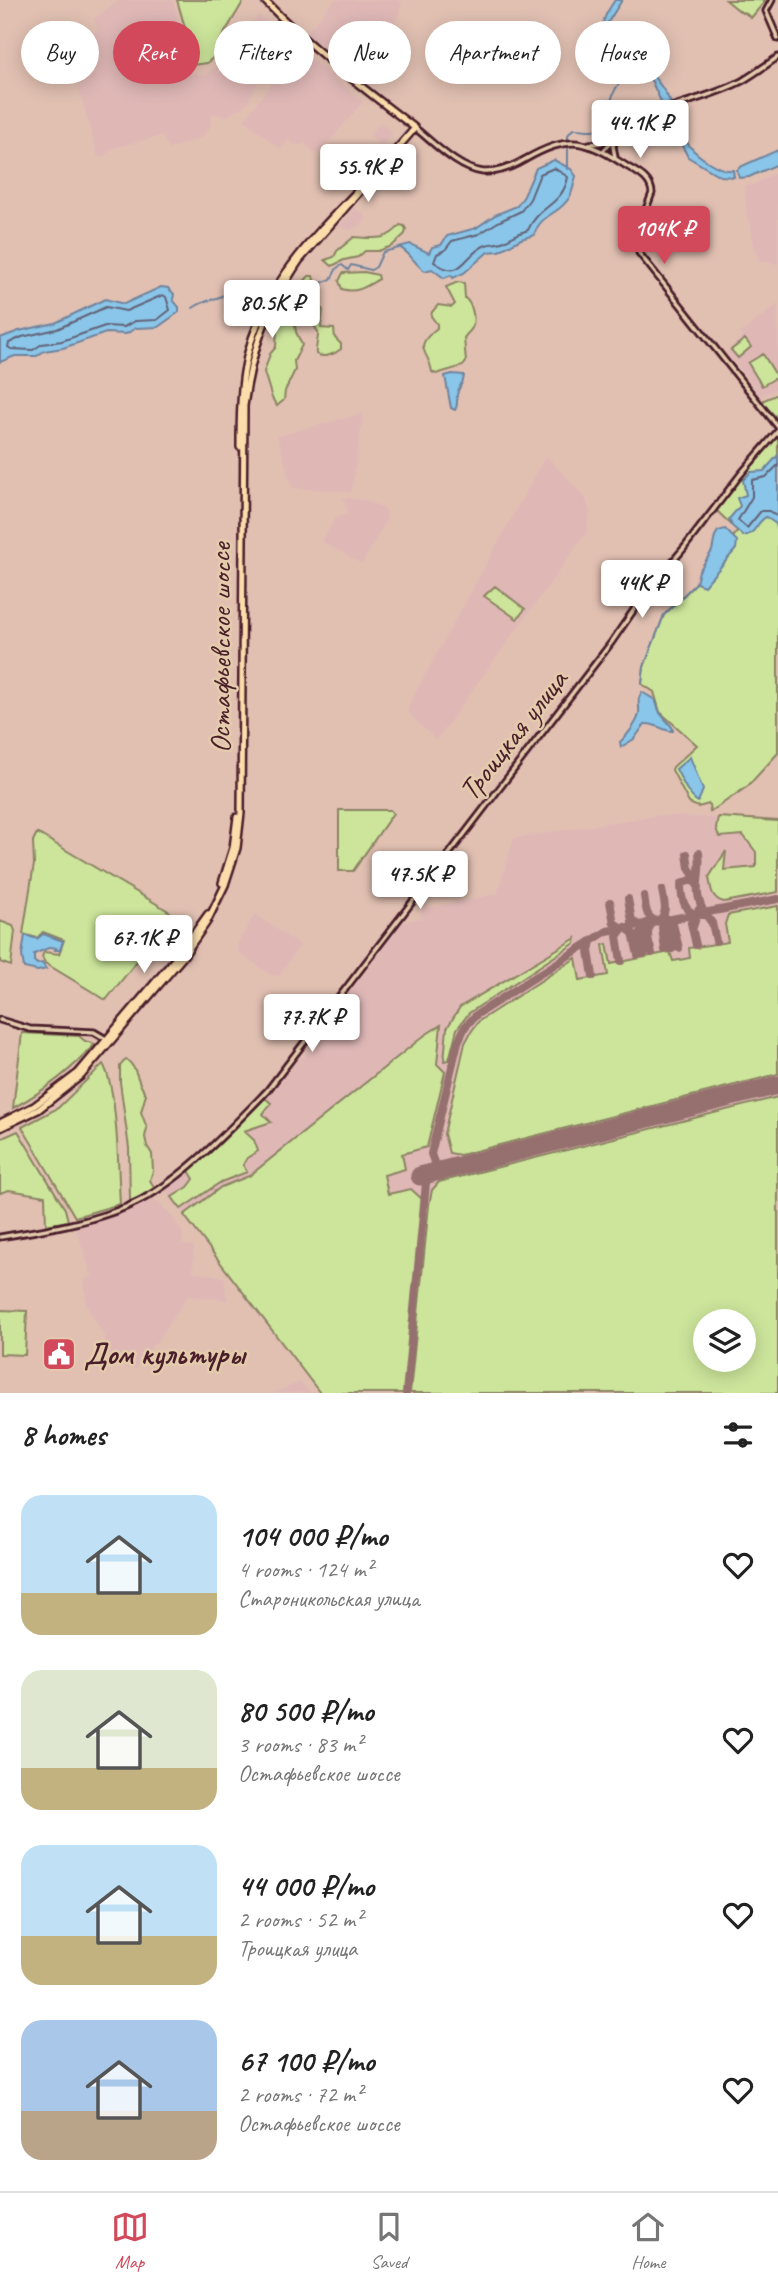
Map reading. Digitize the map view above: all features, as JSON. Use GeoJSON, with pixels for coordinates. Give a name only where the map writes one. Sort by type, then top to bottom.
{"type":"FeatureCollection","features":[{"type":"Feature","properties":{"kind":"main road"},"geometry":{"type":"LineString","coordinates":[[264,0],[304,38],[414,127]]}},
{"type":"Feature","properties":{"kind":"main road","name":"Остафьевское шоссе"},"geometry":{"type":"LineString","coordinates":[[0,1125],[30,1114],[52,1101],[81,1076],[187,945],[204,920],[222,883],[233,848],[239,797],[240,407],[244,370],[263,318],[297,260],[414,127]]}},
{"type":"Feature","properties":{"kind":"street"},"geometry":{"type":"LineString","coordinates":[[772,0],[766,11],[778,39]]}},
{"type":"Feature","properties":{"kind":"street"},"geometry":{"type":"LineString","coordinates":[[414,127],[474,170],[482,172],[507,168],[561,144],[601,143],[654,113],[741,81],[778,57]]}},
{"type":"Feature","properties":{"kind":"street"},"geometry":{"type":"LineString","coordinates":[[603,151],[616,135]]}},
{"type":"Feature","properties":{"kind":"street"},"geometry":{"type":"LineString","coordinates":[[616,135],[613,146],[616,159]]}},
{"type":"Feature","properties":{"kind":"street"},"geometry":{"type":"LineString","coordinates":[[584,144],[603,151],[648,181],[652,192],[636,236],[639,253],[778,429]]}},
{"type":"Feature","properties":{"kind":"street","name":"Троицкая улица"},"geometry":{"type":"LineString","coordinates":[[0,1237],[65,1224],[128,1206],[159,1189],[209,1148],[275,1082],[611,643],[642,598],[778,429]]}},
{"type":"Feature","properties":{"kind":"street"},"geometry":{"type":"LineString","coordinates":[[0,1020],[30,1029],[94,1032],[108,1042]]}},
{"type":"Feature","properties":{"kind":"shaded area"},"geometry":{"type":"Polygon","coordinates":[[[119,0],[173,0],[178,21],[113,21],[113,84],[200,84],[200,74],[207,76],[214,68],[214,84],[257,84],[248,103],[226,117],[212,113],[211,126],[201,138],[169,149],[161,136],[113,148],[103,157],[98,157],[77,84],[99,84],[99,21],[94,19],[119,0]]]}},
{"type":"Feature","properties":{"kind":"shaded area"},"geometry":{"type":"Polygon","coordinates":[[[334,0],[397,0],[402,4],[396,21],[328,21],[328,50],[314,39],[314,24],[334,0]]]}},
{"type":"Feature","properties":{"kind":"shaded area"},"geometry":{"type":"Polygon","coordinates":[[[258,15],[265,21],[254,21],[258,15]]]}},
{"type":"Feature","properties":{"kind":"shaded area"},"geometry":{"type":"Polygon","coordinates":[[[314,61],[328,73],[328,84],[341,84],[363,102],[318,155],[304,143],[293,144],[289,140],[280,149],[244,120],[271,84],[314,84],[314,61]]]}},
{"type":"Feature","properties":{"kind":"shaded area"},"geometry":{"type":"Polygon","coordinates":[[[381,122],[393,133],[382,146],[369,135],[381,122]]]}},
{"type":"Feature","properties":{"kind":"shaded area"},"geometry":{"type":"Polygon","coordinates":[[[778,171],[778,264],[759,261],[753,246],[751,224],[747,219],[744,186],[753,185],[778,171]]]}},
{"type":"Feature","properties":{"kind":"shaded area"},"geometry":{"type":"Polygon","coordinates":[[[356,208],[367,218],[359,227],[349,230],[338,227],[356,208]]]}},
{"type":"Feature","properties":{"kind":"shaded area"},"geometry":{"type":"Polygon","coordinates":[[[778,304],[778,389],[760,395],[726,352],[742,336],[740,333],[778,304]]]}},
{"type":"Feature","properties":{"kind":"shaded area"},"geometry":{"type":"Polygon","coordinates":[[[364,413],[351,492],[292,488],[277,436],[364,413]]]}},
{"type":"Feature","properties":{"kind":"shaded area"},"geometry":{"type":"Polygon","coordinates":[[[546,455],[585,497],[590,512],[586,534],[436,741],[408,712],[408,706],[546,455]]]}},
{"type":"Feature","properties":{"kind":"shaded area"},"geometry":{"type":"Polygon","coordinates":[[[343,498],[366,500],[386,510],[387,519],[362,564],[322,542],[335,518],[348,514],[343,498]]]}},
{"type":"Feature","properties":{"kind":"shaded area"},"geometry":{"type":"Polygon","coordinates":[[[658,815],[778,821],[778,1393],[320,1393],[164,1189],[216,1147],[271,1093],[301,1056],[305,1057],[305,1051],[401,924],[423,918],[422,909],[497,894],[514,838],[658,815]]]}},
{"type":"Feature","properties":{"kind":"shaded area"},"geometry":{"type":"Polygon","coordinates":[[[255,914],[300,945],[279,976],[272,976],[239,953],[237,945],[255,914]]]}},
{"type":"Feature","properties":{"kind":"shaded area"},"geometry":{"type":"Polygon","coordinates":[[[155,1199],[172,1216],[183,1233],[183,1244],[194,1246],[193,1271],[224,1277],[227,1300],[188,1296],[157,1342],[140,1359],[137,1369],[119,1367],[102,1353],[105,1338],[86,1305],[84,1280],[92,1276],[74,1224],[132,1209],[155,1199]]]}},
{"type":"Feature","properties":{"kind":"shaded area"},"geometry":{"type":"Polygon","coordinates":[[[301,1382],[310,1393],[273,1393],[301,1382]]]}},
{"type":"Feature","properties":{"kind":"green space"},"geometry":{"type":"Polygon","coordinates":[[[177,0],[243,2],[232,21],[214,21],[214,57],[207,63],[200,64],[200,21],[183,21],[177,0]]]}},
{"type":"Feature","properties":{"kind":"green space"},"geometry":{"type":"Polygon","coordinates":[[[726,0],[766,0],[751,18],[726,0]]]}},
{"type":"Feature","properties":{"kind":"green space"},"geometry":{"type":"Polygon","coordinates":[[[400,225],[406,229],[405,234],[392,246],[378,251],[365,251],[358,257],[332,266],[325,260],[334,257],[337,251],[354,237],[384,237],[400,225]]]}},
{"type":"Feature","properties":{"kind":"green space"},"geometry":{"type":"Polygon","coordinates":[[[364,272],[378,275],[379,279],[357,290],[342,289],[339,281],[343,273],[364,272]]]}},
{"type":"Feature","properties":{"kind":"green space"},"geometry":{"type":"Polygon","coordinates":[[[309,276],[313,276],[314,280],[309,288],[311,297],[323,310],[321,328],[334,329],[341,349],[329,355],[316,354],[318,332],[308,319],[305,307],[296,308],[296,332],[302,345],[294,361],[295,370],[285,391],[284,400],[277,406],[264,372],[270,354],[276,347],[277,327],[287,288],[300,286],[309,276]]]}},
{"type":"Feature","properties":{"kind":"green space"},"geometry":{"type":"Polygon","coordinates":[[[458,282],[464,283],[465,298],[473,311],[472,328],[464,338],[466,362],[463,366],[436,374],[432,372],[423,345],[437,328],[431,316],[432,312],[438,305],[452,307],[455,304],[446,287],[458,282]]]}},
{"type":"Feature","properties":{"kind":"green space"},"geometry":{"type":"Polygon","coordinates":[[[745,339],[751,347],[738,358],[731,350],[745,339]]]}},
{"type":"Feature","properties":{"kind":"green space"},"geometry":{"type":"Polygon","coordinates":[[[763,354],[777,377],[762,386],[748,363],[763,354]]]}},
{"type":"Feature","properties":{"kind":"green space"},"geometry":{"type":"Polygon","coordinates":[[[778,394],[778,419],[763,404],[764,400],[778,394]]]}},
{"type":"Feature","properties":{"kind":"green space"},"geometry":{"type":"Polygon","coordinates":[[[776,438],[778,753],[748,786],[710,812],[709,804],[698,807],[689,803],[672,770],[697,745],[660,712],[654,692],[642,684],[644,667],[664,615],[696,583],[738,531],[716,510],[735,483],[776,438]]]}},
{"type":"Feature","properties":{"kind":"green space"},"geometry":{"type":"Polygon","coordinates":[[[495,586],[525,609],[517,619],[484,596],[495,586]]]}},
{"type":"Feature","properties":{"kind":"green space"},"geometry":{"type":"Polygon","coordinates":[[[339,810],[390,810],[393,813],[353,871],[339,871],[339,810]]]}},
{"type":"Feature","properties":{"kind":"green space"},"geometry":{"type":"Polygon","coordinates":[[[718,817],[778,821],[778,892],[724,902],[714,896],[709,877],[726,851],[724,870],[756,867],[756,852],[743,835],[719,837],[716,828],[718,817]]]}},
{"type":"Feature","properties":{"kind":"green space"},"geometry":{"type":"Polygon","coordinates":[[[37,833],[170,912],[172,917],[106,1000],[45,963],[42,957],[44,952],[59,954],[64,940],[43,932],[37,938],[23,934],[34,864],[33,841],[37,833]]]}},
{"type":"Feature","properties":{"kind":"green space"},"geometry":{"type":"Polygon","coordinates":[[[778,906],[778,1074],[460,1155],[449,1153],[444,1134],[465,1043],[479,1021],[576,958],[580,980],[608,975],[603,945],[607,944],[611,964],[670,952],[673,961],[690,958],[689,948],[728,942],[725,924],[728,915],[778,906]]]}},
{"type":"Feature","properties":{"kind":"green space"},"geometry":{"type":"Polygon","coordinates":[[[0,921],[13,926],[15,931],[11,966],[0,962],[0,921]]]}},
{"type":"Feature","properties":{"kind":"green space"},"geometry":{"type":"Polygon","coordinates":[[[576,938],[575,943],[469,1013],[457,1029],[449,1060],[444,1061],[447,1028],[460,1007],[576,938]]]}},
{"type":"Feature","properties":{"kind":"green space"},"geometry":{"type":"Polygon","coordinates":[[[441,1025],[437,1064],[445,1072],[427,1147],[402,1154],[405,1169],[384,1175],[388,1194],[411,1189],[423,1200],[404,1393],[320,1393],[184,1215],[221,1187],[249,1176],[441,1025]]]}},
{"type":"Feature","properties":{"kind":"green space"},"geometry":{"type":"Polygon","coordinates":[[[22,1033],[79,1036],[95,1044],[57,1080],[13,1108],[22,1033]]]}},
{"type":"Feature","properties":{"kind":"green space"},"geometry":{"type":"Polygon","coordinates":[[[126,1059],[133,1067],[146,1094],[141,1112],[147,1128],[147,1146],[152,1154],[153,1171],[150,1180],[154,1188],[130,1201],[129,1148],[120,1082],[120,1066],[126,1059]]]}},
{"type":"Feature","properties":{"kind":"green space"},"geometry":{"type":"Polygon","coordinates":[[[103,1064],[112,1092],[120,1204],[75,1217],[22,1127],[58,1108],[103,1064]]]}},
{"type":"Feature","properties":{"kind":"green space"},"geometry":{"type":"Polygon","coordinates":[[[778,1097],[778,1393],[410,1393],[432,1190],[439,1182],[778,1097]]]}},
{"type":"Feature","properties":{"kind":"green space"},"geometry":{"type":"Polygon","coordinates":[[[265,1098],[271,1103],[263,1114],[271,1122],[244,1131],[254,1140],[258,1151],[247,1158],[243,1165],[247,1172],[221,1182],[181,1209],[172,1197],[188,1187],[194,1179],[188,1169],[216,1147],[265,1098]]]}},
{"type":"Feature","properties":{"kind":"green space"},"geometry":{"type":"Polygon","coordinates":[[[18,1131],[65,1209],[68,1221],[46,1225],[45,1196],[9,1190],[0,1193],[0,1139],[18,1131]]]}},
{"type":"Feature","properties":{"kind":"green space"},"geometry":{"type":"Polygon","coordinates":[[[0,1310],[27,1311],[25,1355],[0,1354],[0,1310]]]}},
{"type":"Feature","properties":{"kind":"water"},"geometry":{"type":"Polygon","coordinates":[[[615,0],[622,0],[609,21],[604,21],[615,0]]]}},
{"type":"Feature","properties":{"kind":"water"},"geometry":{"type":"Polygon","coordinates":[[[653,84],[660,84],[671,103],[663,106],[653,84]]]}},
{"type":"Feature","properties":{"kind":"water"},"geometry":{"type":"Polygon","coordinates":[[[673,109],[689,146],[713,165],[733,170],[734,177],[720,176],[688,157],[666,116],[665,112],[673,109]]]}},
{"type":"Feature","properties":{"kind":"water"},"geometry":{"type":"Polygon","coordinates":[[[778,150],[778,164],[749,177],[739,178],[737,170],[740,167],[778,150]]]}},
{"type":"Feature","properties":{"kind":"water"},"geometry":{"type":"Polygon","coordinates":[[[554,160],[571,169],[576,176],[565,204],[541,222],[534,235],[499,251],[488,252],[464,273],[453,278],[451,275],[444,278],[432,269],[425,271],[399,247],[410,244],[429,253],[432,247],[441,245],[447,236],[476,228],[495,215],[517,206],[536,168],[554,160]]]}},
{"type":"Feature","properties":{"kind":"water"},"geometry":{"type":"Polygon","coordinates":[[[161,287],[168,288],[174,294],[173,300],[179,307],[179,312],[158,327],[136,328],[126,334],[106,333],[63,348],[44,351],[37,356],[15,356],[0,362],[0,338],[55,323],[105,299],[124,304],[161,287]]]}},
{"type":"Feature","properties":{"kind":"water"},"geometry":{"type":"Polygon","coordinates":[[[464,375],[455,410],[451,408],[445,376],[464,375]]]}},
{"type":"Feature","properties":{"kind":"water"},"geometry":{"type":"Polygon","coordinates":[[[778,455],[778,532],[776,524],[766,517],[751,533],[743,536],[732,526],[729,519],[740,506],[737,498],[746,495],[743,480],[751,472],[764,471],[778,455]]]}},
{"type":"Feature","properties":{"kind":"water"},"geometry":{"type":"Polygon","coordinates":[[[725,529],[737,541],[736,549],[704,586],[696,583],[699,571],[712,551],[715,536],[718,531],[725,529]]]}},
{"type":"Feature","properties":{"kind":"water"},"geometry":{"type":"Polygon","coordinates":[[[642,692],[655,700],[660,713],[673,731],[645,724],[634,739],[621,747],[620,742],[638,718],[642,692]]]}},
{"type":"Feature","properties":{"kind":"water"},"geometry":{"type":"Polygon","coordinates":[[[690,757],[703,790],[698,802],[688,792],[676,769],[690,757]]]}},
{"type":"Feature","properties":{"kind":"water"},"geometry":{"type":"Polygon","coordinates":[[[43,934],[63,941],[60,950],[51,947],[34,954],[34,961],[37,964],[42,963],[46,969],[38,971],[24,968],[22,955],[25,935],[37,939],[43,934]]]}},
{"type":"Feature","properties":{"kind":"waterway"},"geometry":{"type":"LineString","coordinates":[[568,169],[568,135],[573,129],[600,128],[607,119],[614,91],[619,84]]}},
{"type":"Feature","properties":{"kind":"waterway"},"geometry":{"type":"LineString","coordinates":[[283,291],[302,294],[307,292],[313,297],[312,287],[331,279],[342,265],[348,270],[351,265],[371,270],[376,267],[383,252],[399,248]]}},
{"type":"Feature","properties":{"kind":"waterway"},"geometry":{"type":"LineString","coordinates":[[193,308],[225,295],[234,287],[246,295],[252,290],[260,296],[270,294]]}},
{"type":"Feature","properties":{"kind":"waterway"},"geometry":{"type":"LineString","coordinates":[[642,683],[644,667],[664,615],[696,583]]}},
{"type":"Feature","properties":{"kind":"taxiway"},"geometry":{"type":"LineString","coordinates":[[699,853],[698,895],[703,910]]}},
{"type":"Feature","properties":{"kind":"taxiway"},"geometry":{"type":"LineString","coordinates":[[687,854],[689,868],[696,879]]}},
{"type":"Feature","properties":{"kind":"taxiway"},"geometry":{"type":"LineString","coordinates":[[697,884],[691,880],[681,884],[682,898],[685,906],[695,914],[701,907]]}},
{"type":"Feature","properties":{"kind":"taxiway"},"geometry":{"type":"LineString","coordinates":[[644,896],[648,915],[658,921],[665,911],[662,890]]}},
{"type":"Feature","properties":{"kind":"taxiway"},"geometry":{"type":"LineString","coordinates":[[628,899],[632,921],[639,925]]}},
{"type":"Feature","properties":{"kind":"taxiway"},"geometry":{"type":"LineString","coordinates":[[446,1169],[435,1165],[431,1154],[458,1042],[465,1027],[476,1015],[607,931],[778,899]]}},
{"type":"Feature","properties":{"kind":"taxiway"},"geometry":{"type":"LineString","coordinates":[[610,902],[614,923],[622,928]]}},
{"type":"Feature","properties":{"kind":"taxiway"},"geometry":{"type":"LineString","coordinates":[[693,927],[697,915],[706,915],[712,923],[716,941]]}},
{"type":"Feature","properties":{"kind":"taxiway"},"geometry":{"type":"LineString","coordinates":[[665,950],[662,928],[668,919]]}},
{"type":"Feature","properties":{"kind":"taxiway"},"geometry":{"type":"LineString","coordinates":[[672,949],[668,927],[674,919]]}},
{"type":"Feature","properties":{"kind":"taxiway"},"geometry":{"type":"LineString","coordinates":[[664,920],[673,924],[679,948]]}},
{"type":"Feature","properties":{"kind":"taxiway"},"geometry":{"type":"LineString","coordinates":[[652,953],[648,932],[654,922]]}},
{"type":"Feature","properties":{"kind":"taxiway"},"geometry":{"type":"LineString","coordinates":[[644,954],[641,932],[647,923]]}},
{"type":"Feature","properties":{"kind":"taxiway"},"geometry":{"type":"LineString","coordinates":[[691,923],[696,945]]}},
{"type":"Feature","properties":{"kind":"taxiway"},"geometry":{"type":"LineString","coordinates":[[621,961],[617,936],[624,927],[633,933],[638,955]]}},
{"type":"Feature","properties":{"kind":"taxiway"},"geometry":{"type":"LineString","coordinates":[[591,941],[589,951],[593,976]]}},
{"type":"Feature","properties":{"kind":"taxiway"},"geometry":{"type":"LineString","coordinates":[[406,1393],[426,1183],[431,1173]]}},
{"type":"Feature","properties":{"kind":"runway"},"geometry":{"type":"LineString","coordinates":[[420,1176],[778,1085]]}},
{"type":"Feature","properties":{"kind":"place","name":"Дом культуры"},"geometry":{"type":"Point","coordinates":[59,1354]}}]}
